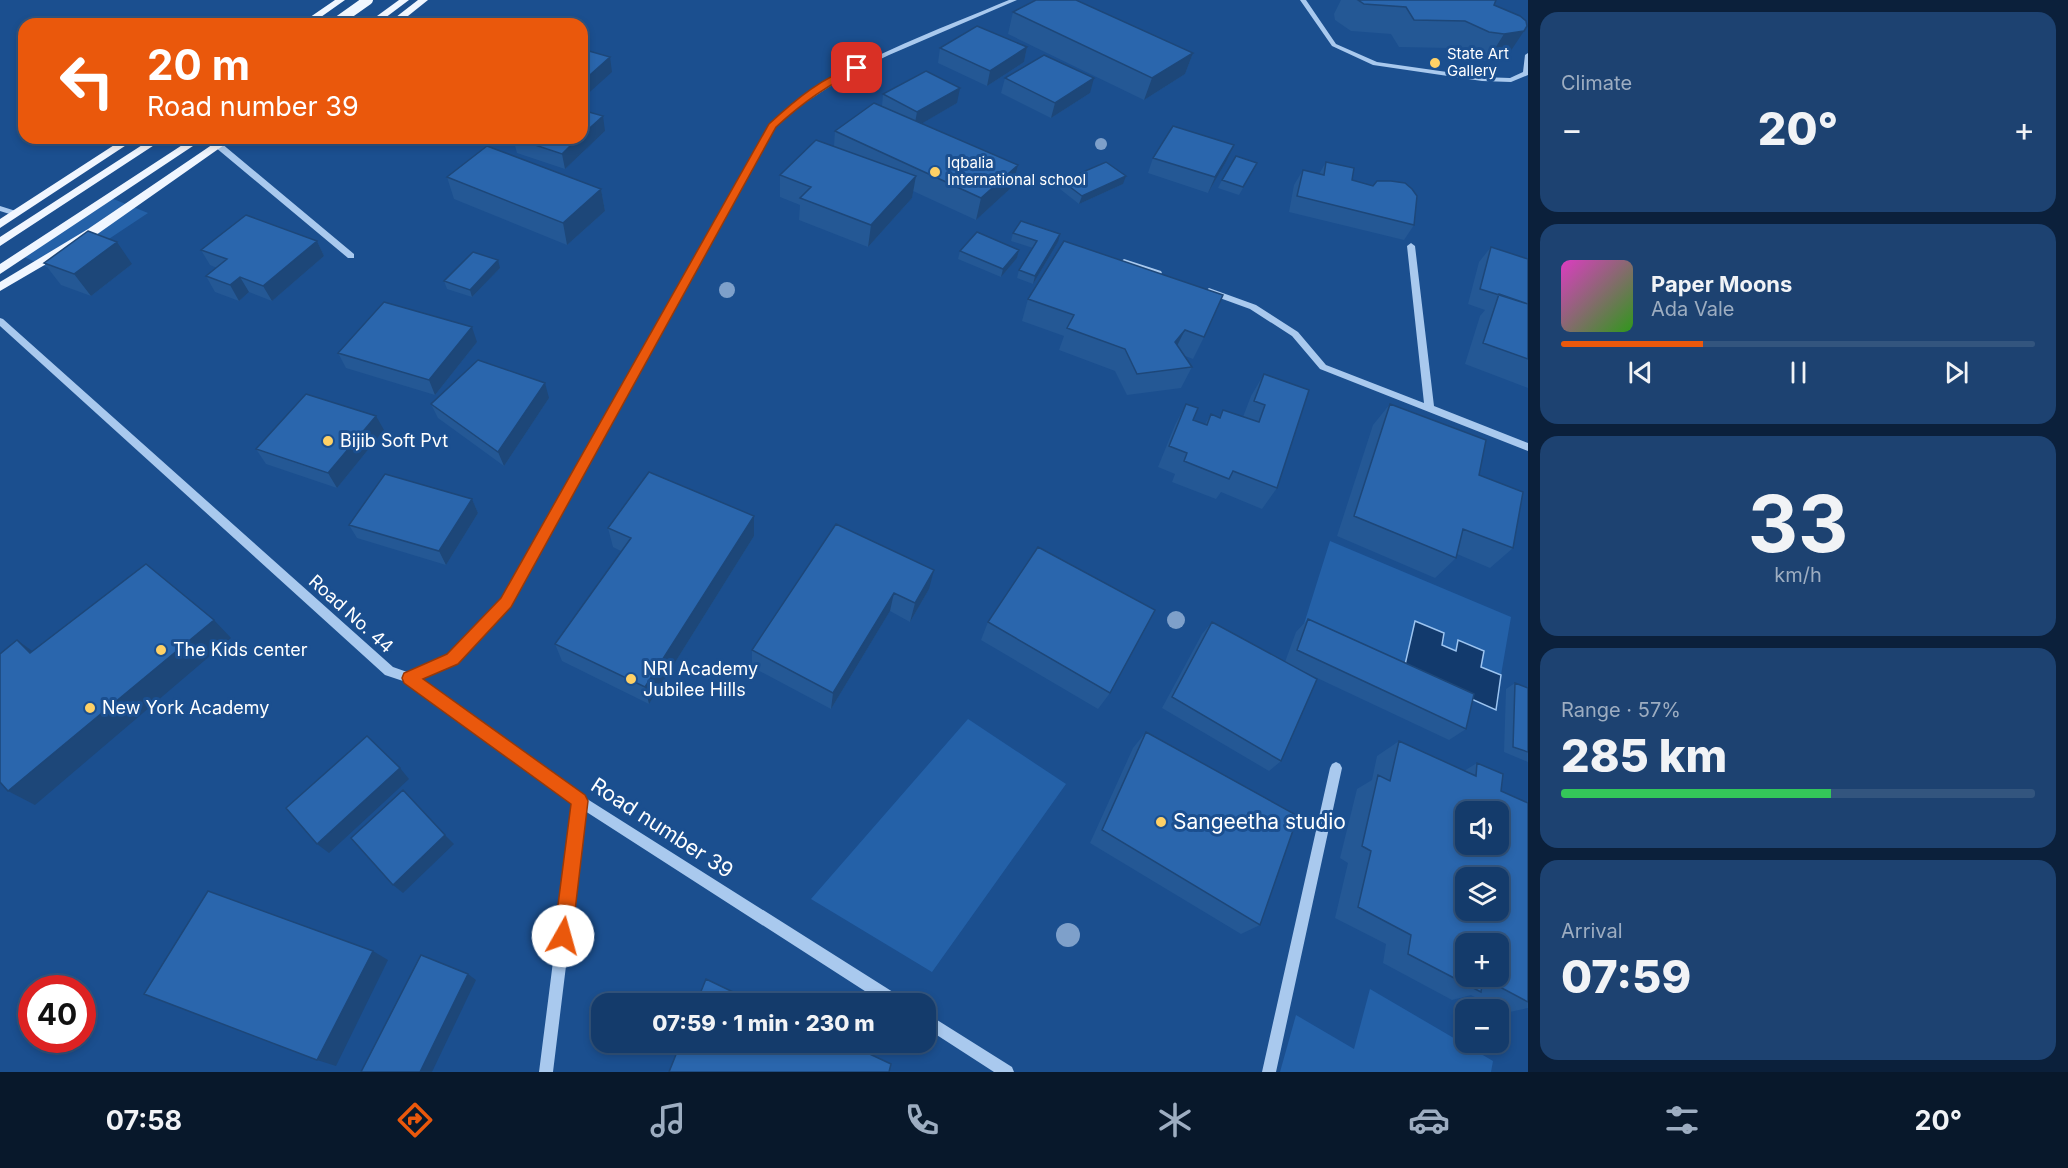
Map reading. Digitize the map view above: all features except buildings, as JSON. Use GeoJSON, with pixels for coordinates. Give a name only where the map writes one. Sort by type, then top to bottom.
{"type":"FeatureCollection","features":[{"type":"Feature","properties":{"kind":"main road"},"geometry":{"type":"LineString","coordinates":[[312,18],[328,4],[341,0]]}},
{"type":"Feature","properties":{"kind":"main road"},"geometry":{"type":"LineString","coordinates":[[342,18],[368,0]]}},
{"type":"Feature","properties":{"kind":"main road"},"geometry":{"type":"LineString","coordinates":[[380,18],[405,0]]}},
{"type":"Feature","properties":{"kind":"main road"},"geometry":{"type":"LineString","coordinates":[[400,18],[424,0]]}},
{"type":"Feature","properties":{"kind":"main road"},"geometry":{"type":"LineString","coordinates":[[328,4],[338,18]]}},
{"type":"Feature","properties":{"kind":"main road"},"geometry":{"type":"LineString","coordinates":[[0,224],[123,144]]}},
{"type":"Feature","properties":{"kind":"main road"},"geometry":{"type":"LineString","coordinates":[[0,242],[151,144]]}},
{"type":"Feature","properties":{"kind":"main road"},"geometry":{"type":"LineString","coordinates":[[0,270],[191,144]]}},
{"type":"Feature","properties":{"kind":"main road"},"geometry":{"type":"LineString","coordinates":[[0,288],[92,232],[218,145]]}},
{"type":"Feature","properties":{"kind":"street"},"geometry":{"type":"LineString","coordinates":[[410,678],[452,659],[506,602],[772,126],[796,104],[837,77],[1014,0]]}},
{"type":"Feature","properties":{"kind":"street"},"geometry":{"type":"LineString","coordinates":[[1303,0],[1334,45],[1375,64],[1425,73],[1511,80],[1526,73],[1528,55]]}},
{"type":"Feature","properties":{"kind":"street"},"geometry":{"type":"LineString","coordinates":[[218,145],[351,256]]}},
{"type":"Feature","properties":{"kind":"street"},"geometry":{"type":"LineString","coordinates":[[0,208],[16,214]]}},
{"type":"Feature","properties":{"kind":"street"},"geometry":{"type":"LineString","coordinates":[[1411,246],[1429,408]]}},
{"type":"Feature","properties":{"kind":"street"},"geometry":{"type":"LineString","coordinates":[[1124,261],[1167,277]]}},
{"type":"Feature","properties":{"kind":"street"},"geometry":{"type":"LineString","coordinates":[[1199,288],[1261,312],[1295,334],[1323,367],[1528,447]]}},
{"type":"Feature","properties":{"kind":"street","name":"Road No. 44"},"geometry":{"type":"LineString","coordinates":[[0,321],[389,671],[410,678]]}},
{"type":"Feature","properties":{"kind":"street","name":"Road number 39"},"geometry":{"type":"LineString","coordinates":[[410,678],[580,801],[882,993]]}},
{"type":"Feature","properties":{"kind":"street"},"geometry":{"type":"LineString","coordinates":[[1269,1072],[1336,768]]}},
{"type":"Feature","properties":{"kind":"street"},"geometry":{"type":"LineString","coordinates":[[546,1072],[580,801]]}},
{"type":"Feature","properties":{"kind":"street"},"geometry":{"type":"LineString","coordinates":[[936,1026],[1007,1072]]}},
{"type":"Feature","properties":{"kind":"shaded area"},"geometry":{"type":"Polygon","coordinates":[[[111,198],[148,213],[59,272],[24,257],[111,198]]]}},
{"type":"Feature","properties":{"kind":"shaded area"},"geometry":{"type":"Polygon","coordinates":[[[1330,541],[1511,617],[1501,675],[1481,667],[1458,640],[1456,651],[1442,645],[1415,621],[1404,669],[1304,624],[1330,541]]]}},
{"type":"Feature","properties":{"kind":"shaded area"},"geometry":{"type":"Polygon","coordinates":[[[1415,621],[1444,633],[1442,645],[1456,651],[1458,640],[1484,651],[1481,667],[1501,675],[1496,710],[1404,669],[1415,621]]]}},
{"type":"Feature","properties":{"kind":"shaded area"},"geometry":{"type":"Polygon","coordinates":[[[968,719],[1066,784],[932,972],[811,899],[968,719]]]}},
{"type":"Feature","properties":{"kind":"shaded area"},"geometry":{"type":"Polygon","coordinates":[[[1370,989],[1455,1039],[1455,1053],[1479,1053],[1493,1061],[1491,1072],[1280,1072],[1296,1015],[1354,1049],[1370,989]]]}},
{"type":"Feature","properties":{"kind":"place","name":"State Art Gallery"},"geometry":{"type":"Point","coordinates":[1435,63]}},
{"type":"Feature","properties":{"kind":"place","name":"Iqbalia International school"},"geometry":{"type":"Point","coordinates":[935,172]}},
{"type":"Feature","properties":{"kind":"place","name":"Bijib Soft Pvt"},"geometry":{"type":"Point","coordinates":[328,441]}},
{"type":"Feature","properties":{"kind":"place","name":"The Kids center"},"geometry":{"type":"Point","coordinates":[161,650]}},
{"type":"Feature","properties":{"kind":"place","name":"NRI Academy Jubilee Hills"},"geometry":{"type":"Point","coordinates":[631,679]}},
{"type":"Feature","properties":{"kind":"place","name":"New York Academy"},"geometry":{"type":"Point","coordinates":[90,708]}},
{"type":"Feature","properties":{"kind":"place","name":"Sangeetha studio"},"geometry":{"type":"Point","coordinates":[1161,822]}},
{"type":"Feature","properties":{"kind":"route"},"geometry":{"type":"LineString","coordinates":[[563,936],[580,801],[410,678],[452,659],[506,602],[772,126],[796,104],[837,77],[857,68]]}}]}
